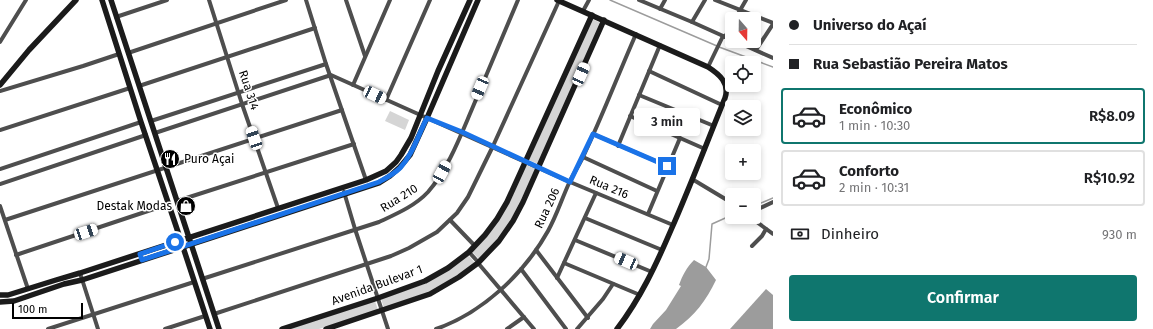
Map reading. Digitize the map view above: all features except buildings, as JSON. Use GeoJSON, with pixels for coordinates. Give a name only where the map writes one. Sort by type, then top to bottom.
{"type":"FeatureCollection","features":[{"type":"Feature","properties":{"kind":"street"},"geometry":{"type":"LineString","coordinates":[[0,42],[26,0]]}},
{"type":"Feature","properties":{"kind":"street"},"geometry":{"type":"LineString","coordinates":[[0,85],[75,0]]}},
{"type":"Feature","properties":{"kind":"street"},"geometry":{"type":"LineString","coordinates":[[102,0],[210,329]]}},
{"type":"Feature","properties":{"kind":"street"},"geometry":{"type":"LineString","coordinates":[[111,0],[219,329]]}},
{"type":"Feature","properties":{"kind":"street"},"geometry":{"type":"LineString","coordinates":[[116,17],[167,0]]}},
{"type":"Feature","properties":{"kind":"street","name":"Rua 314"},"geometry":{"type":"LineString","coordinates":[[210,0],[238,92],[278,208]]}},
{"type":"Feature","properties":{"kind":"street"},"geometry":{"type":"LineString","coordinates":[[128,52],[286,0]]}},
{"type":"Feature","properties":{"kind":"street"},"geometry":{"type":"LineString","coordinates":[[306,0],[326,64],[366,180]]}},
{"type":"Feature","properties":{"kind":"street"},"geometry":{"type":"LineString","coordinates":[[346,0],[365,56]]}},
{"type":"Feature","properties":{"kind":"street"},"geometry":{"type":"LineString","coordinates":[[347,5],[350,0]]}},
{"type":"Feature","properties":{"kind":"street"},"geometry":{"type":"LineString","coordinates":[[353,85],[390,0]]}},
{"type":"Feature","properties":{"kind":"street"},"geometry":{"type":"LineString","coordinates":[[386,100],[430,0]]}},
{"type":"Feature","properties":{"kind":"street"},"geometry":{"type":"LineString","coordinates":[[3,302],[14,301],[183,247],[190,241],[278,208],[366,180],[386,171],[396,162],[411,138],[438,71],[470,0]]}},
{"type":"Feature","properties":{"kind":"street"},"geometry":{"type":"LineString","coordinates":[[0,295],[8,295],[28,289],[181,240],[190,241],[344,194],[379,182],[390,176],[400,168],[410,155],[478,0]]}},
{"type":"Feature","properties":{"kind":"street","name":"Rua 210"},"geometry":{"type":"LineString","coordinates":[[202,279],[379,222],[409,206],[427,192],[442,172],[462,132],[518,0]]}},
{"type":"Feature","properties":{"kind":"street"},"geometry":{"type":"LineString","coordinates":[[214,314],[391,256],[420,243],[437,232],[457,213],[468,197],[493,146],[558,0],[708,67],[724,80],[727,89],[727,93],[705,149],[652,272],[640,295],[617,329]]}},
{"type":"Feature","properties":{"kind":"street"},"geometry":{"type":"LineString","coordinates":[[583,11],[589,0]]}},
{"type":"Feature","properties":{"kind":"street"},"geometry":{"type":"LineString","coordinates":[[639,0],[724,36],[708,67]]}},
{"type":"Feature","properties":{"kind":"street"},"geometry":{"type":"LineString","coordinates":[[660,9],[665,0]]}},
{"type":"Feature","properties":{"kind":"street"},"geometry":{"type":"LineString","coordinates":[[692,22],[705,0]]}},
{"type":"Feature","properties":{"kind":"street"},"geometry":{"type":"LineString","coordinates":[[715,0],[773,24],[756,50]]}},
{"type":"Feature","properties":{"kind":"street"},"geometry":{"type":"LineString","coordinates":[[740,10],[746,0]]}},
{"type":"Feature","properties":{"kind":"street","name":"Avenida Bulevar 1"},"geometry":{"type":"LineString","coordinates":[[282,329],[425,281],[448,268],[475,246],[485,235],[501,212],[510,195],[592,15]]}},
{"type":"Feature","properties":{"kind":"street","name":"Avenida Bulevar 1"},"geometry":{"type":"LineString","coordinates":[[326,329],[430,294],[459,277],[478,263],[498,241],[513,221],[539,168],[604,20]]}},
{"type":"Feature","properties":{"kind":"street"},"geometry":{"type":"LineString","coordinates":[[139,86],[315,28]]}},
{"type":"Feature","properties":{"kind":"street","name":"Rua 206"},"geometry":{"type":"LineString","coordinates":[[436,329],[466,316],[501,289],[521,269],[536,250],[548,230],[583,157],[636,34]]}},
{"type":"Feature","properties":{"kind":"street"},"geometry":{"type":"LineString","coordinates":[[618,146],[660,45]]}},
{"type":"Feature","properties":{"kind":"street"},"geometry":{"type":"LineString","coordinates":[[751,48],[773,58]]}},
{"type":"Feature","properties":{"kind":"street"},"geometry":{"type":"LineString","coordinates":[[0,91],[119,54]]}},
{"type":"Feature","properties":{"kind":"street"},"geometry":{"type":"LineString","coordinates":[[150,121],[326,64]]}},
{"type":"Feature","properties":{"kind":"street"},"geometry":{"type":"LineString","coordinates":[[649,71],[722,105]]}},
{"type":"Feature","properties":{"kind":"street"},"geometry":{"type":"LineString","coordinates":[[155,133],[331,75]]}},
{"type":"Feature","properties":{"kind":"street","name":"Rua 216"},"geometry":{"type":"LineString","coordinates":[[331,75],[462,132],[570,182],[673,225]]}},
{"type":"Feature","properties":{"kind":"street"},"geometry":{"type":"LineString","coordinates":[[0,130],[130,88]]}},
{"type":"Feature","properties":{"kind":"street"},"geometry":{"type":"LineString","coordinates":[[639,94],[714,126]]}},
{"type":"Feature","properties":{"kind":"street"},"geometry":{"type":"LineString","coordinates":[[5,220],[166,166],[342,110]]}},
{"type":"Feature","properties":{"kind":"street"},"geometry":{"type":"LineString","coordinates":[[630,116],[705,149]]}},
{"type":"Feature","properties":{"kind":"street"},"geometry":{"type":"LineString","coordinates":[[0,169],[141,122]]}},
{"type":"Feature","properties":{"kind":"street"},"geometry":{"type":"LineString","coordinates":[[593,134],[667,166]]}},
{"type":"Feature","properties":{"kind":"street"},"geometry":{"type":"LineString","coordinates":[[0,184],[146,135]]}},
{"type":"Feature","properties":{"kind":"street"},"geometry":{"type":"LineString","coordinates":[[648,214],[680,138]]}},
{"type":"Feature","properties":{"kind":"street"},"geometry":{"type":"LineString","coordinates":[[177,201],[354,144]]}},
{"type":"Feature","properties":{"kind":"street"},"geometry":{"type":"LineString","coordinates":[[583,157],[657,191]]}},
{"type":"Feature","properties":{"kind":"street"},"geometry":{"type":"LineString","coordinates":[[692,179],[725,199]]}},
{"type":"Feature","properties":{"kind":"street"},"geometry":{"type":"LineString","coordinates":[[342,188],[388,329]]}},
{"type":"Feature","properties":{"kind":"street"},"geometry":{"type":"LineString","coordinates":[[557,278],[596,193]]}},
{"type":"Feature","properties":{"kind":"street"},"geometry":{"type":"LineString","coordinates":[[761,208],[773,202]]}},
{"type":"Feature","properties":{"kind":"street"},"geometry":{"type":"LineString","coordinates":[[16,255],[168,204]]}},
{"type":"Feature","properties":{"kind":"street"},"geometry":{"type":"LineString","coordinates":[[0,206],[28,289]]}},
{"type":"Feature","properties":{"kind":"street"},"geometry":{"type":"LineString","coordinates":[[585,218],[662,250]]}},
{"type":"Feature","properties":{"kind":"street"},"geometry":{"type":"LineString","coordinates":[[450,220],[475,246]]}},
{"type":"Feature","properties":{"kind":"street"},"geometry":{"type":"LineString","coordinates":[[759,224],[773,234]]}},
{"type":"Feature","properties":{"kind":"street"},"geometry":{"type":"LineString","coordinates":[[752,246],[762,236],[766,229]]}},
{"type":"Feature","properties":{"kind":"street"},"geometry":{"type":"LineString","coordinates":[[575,240],[652,272]]}},
{"type":"Feature","properties":{"kind":"street"},"geometry":{"type":"LineString","coordinates":[[536,250],[588,318]]}},
{"type":"Feature","properties":{"kind":"street"},"geometry":{"type":"LineString","coordinates":[[469,252],[534,329]]}},
{"type":"Feature","properties":{"kind":"street"},"geometry":{"type":"LineString","coordinates":[[140,254],[142,260]]}},
{"type":"Feature","properties":{"kind":"street"},"geometry":{"type":"LineString","coordinates":[[564,263],[640,295]]}},
{"type":"Feature","properties":{"kind":"street"},"geometry":{"type":"LineString","coordinates":[[521,269],[566,329]]}},
{"type":"Feature","properties":{"kind":"street"},"geometry":{"type":"LineString","coordinates":[[80,273],[98,329]]}},
{"type":"Feature","properties":{"kind":"street"},"geometry":{"type":"LineString","coordinates":[[48,329],[194,282]]}},
{"type":"Feature","properties":{"kind":"street"},"geometry":{"type":"LineString","coordinates":[[577,329],[588,318],[613,284]]}},
{"type":"Feature","properties":{"kind":"street"},"geometry":{"type":"LineString","coordinates":[[0,306],[8,295]]}},
{"type":"Feature","properties":{"kind":"street"},"geometry":{"type":"LineString","coordinates":[[165,329],[205,316]]}},
{"type":"Feature","properties":{"kind":"street"},"geometry":{"type":"LineString","coordinates":[[507,329],[524,317]]}},
{"type":"Feature","properties":{"kind":"shaded area"},"geometry":{"type":"Polygon","coordinates":[[[592,19],[601,23],[538,164],[529,160],[592,19]]]}},
{"type":"Feature","properties":{"kind":"shaded area"},"geometry":{"type":"Polygon","coordinates":[[[390,111],[409,120],[405,130],[385,121],[390,111]]]}},
{"type":"Feature","properties":{"kind":"shaded area"},"geometry":{"type":"Polygon","coordinates":[[[526,165],[536,169],[510,222],[479,259],[472,252],[510,202],[526,165]]]}},
{"type":"Feature","properties":{"kind":"shaded area"},"geometry":{"type":"Polygon","coordinates":[[[468,255],[475,263],[429,293],[384,308],[381,299],[424,284],[468,255]]]}},
{"type":"Feature","properties":{"kind":"shaded area"},"geometry":{"type":"Polygon","coordinates":[[[694,260],[706,267],[716,280],[708,295],[694,313],[676,329],[650,329],[666,310],[681,286],[679,285],[685,272],[694,260]]]}},
{"type":"Feature","properties":{"kind":"shaded area"},"geometry":{"type":"Polygon","coordinates":[[[766,289],[773,295],[773,329],[730,329],[766,289]]]}},
{"type":"Feature","properties":{"kind":"shaded area"},"geometry":{"type":"Polygon","coordinates":[[[375,301],[378,310],[319,329],[289,329],[375,301]]]}},
{"type":"Feature","properties":{"kind":"waterway"},"geometry":{"type":"LineString","coordinates":[[610,0],[717,46]]}},
{"type":"Feature","properties":{"kind":"waterway"},"geometry":{"type":"LineString","coordinates":[[719,47],[773,67]]}},
{"type":"Feature","properties":{"kind":"waterway"},"geometry":{"type":"LineString","coordinates":[[761,203],[773,198]]}},
{"type":"Feature","properties":{"kind":"waterway"},"geometry":{"type":"LineString","coordinates":[[706,267],[709,259],[712,224],[725,218]]}},
{"type":"Feature","properties":{"kind":"place","name":"Puro Açai"},"geometry":{"type":"Point","coordinates":[170,159]}},
{"type":"Feature","properties":{"kind":"place","name":"Destak Modas"},"geometry":{"type":"Point","coordinates":[186,206]}},
{"type":"Feature","properties":{"kind":"route"},"geometry":{"type":"LineString","coordinates":[[175,242],[140,254],[142,260],[379,182],[400,168],[410,155],[427,118],[462,132],[570,182],[593,134],[667,166]]}}]}
